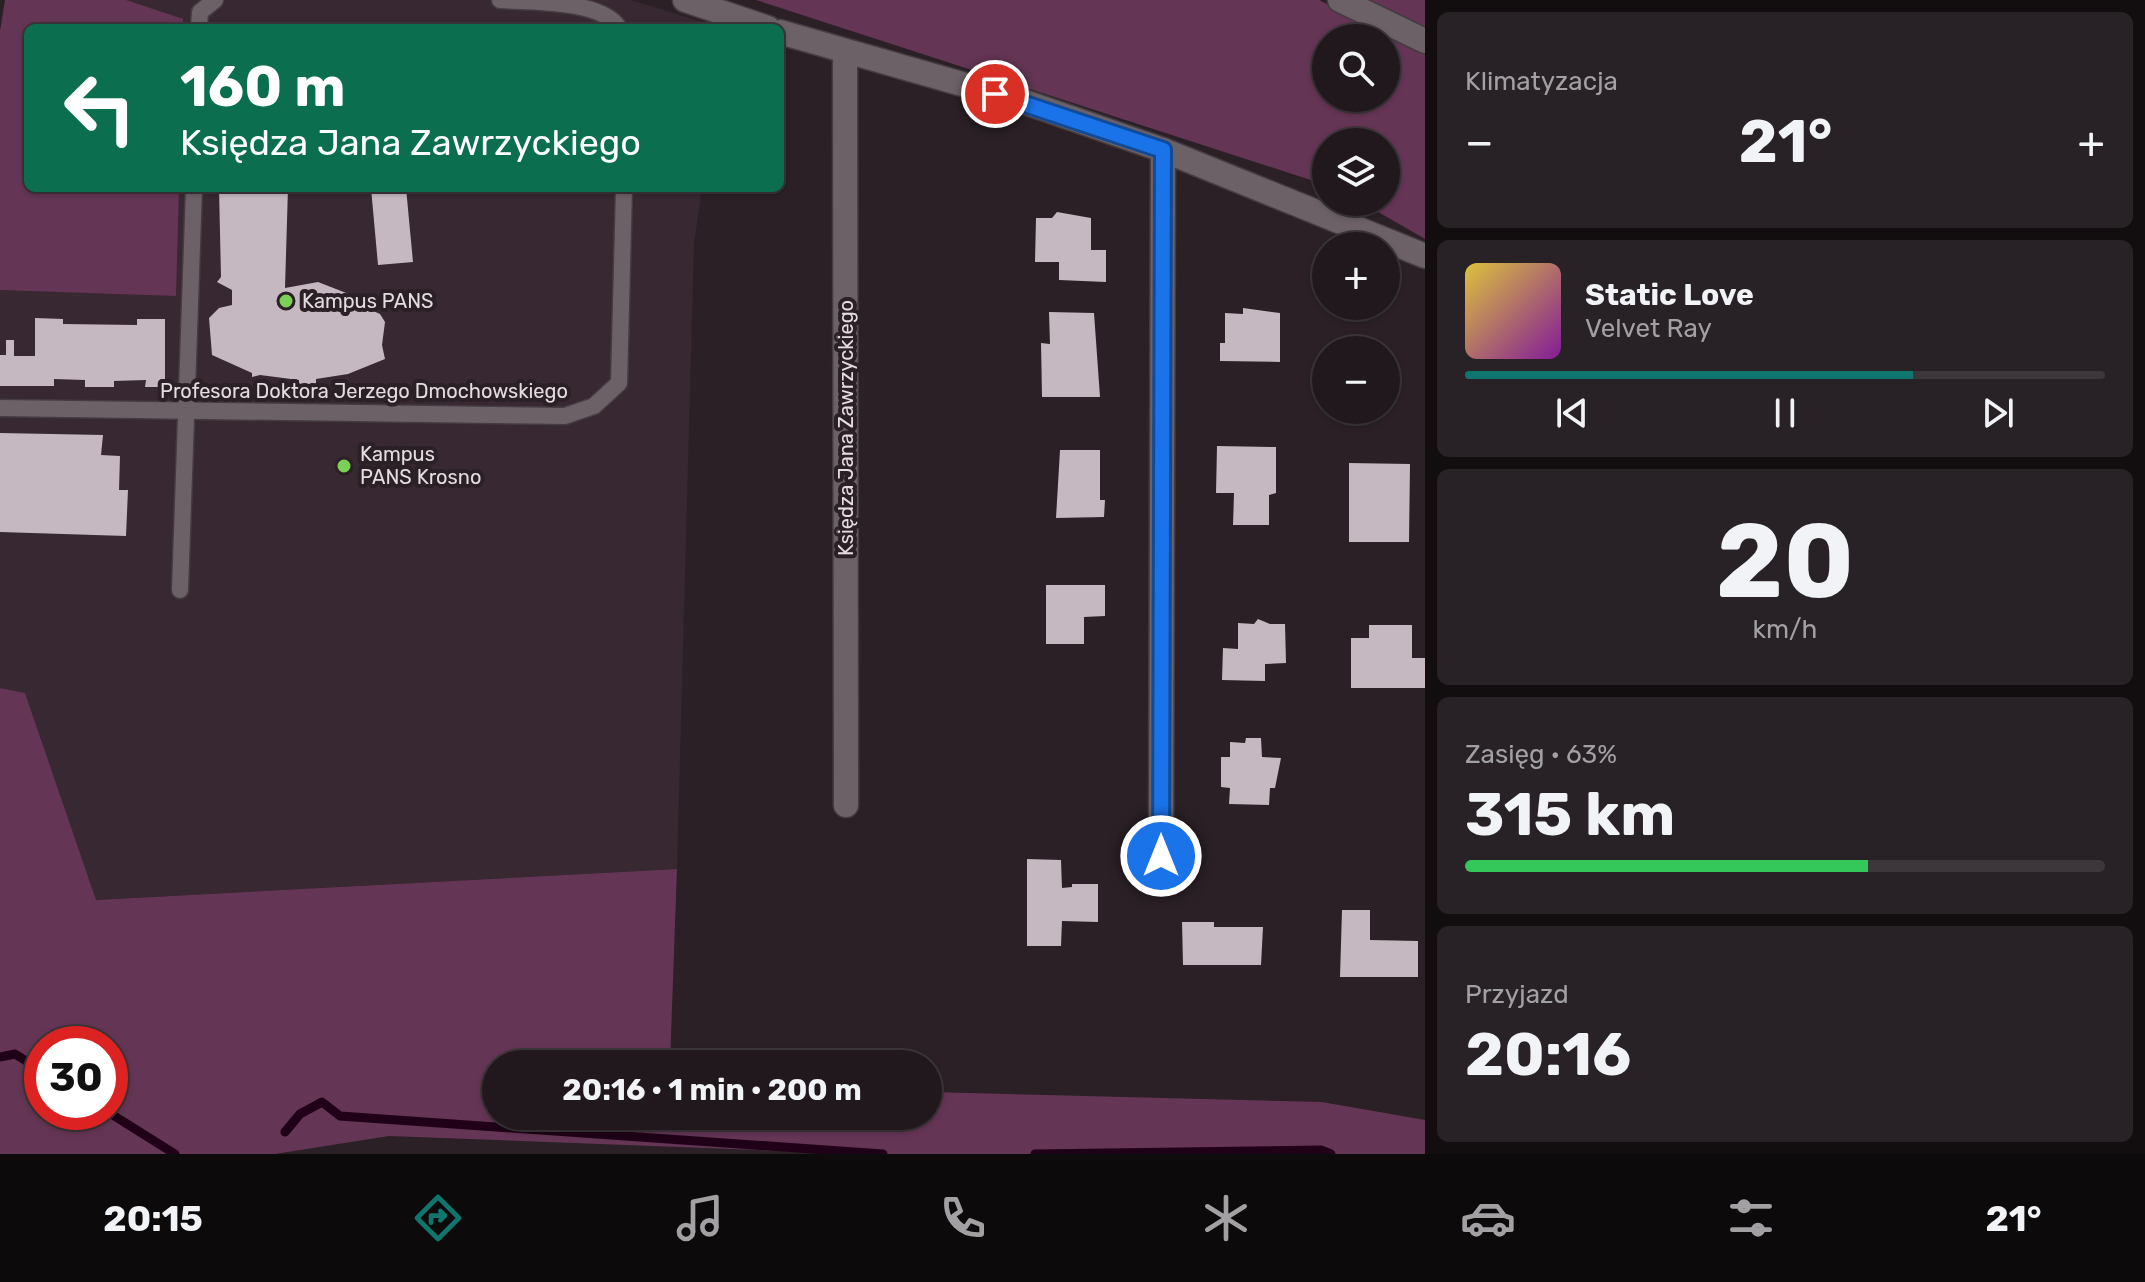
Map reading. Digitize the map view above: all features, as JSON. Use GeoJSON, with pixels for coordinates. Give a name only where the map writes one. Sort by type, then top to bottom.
{"type":"FeatureCollection","features":[{"type":"Feature","properties":{"kind":"street"},"geometry":{"type":"LineString","coordinates":[[685,0],[756,24]]}},
{"type":"Feature","properties":{"kind":"street"},"geometry":{"type":"LineString","coordinates":[[1340,0],[1425,41]]}},
{"type":"Feature","properties":{"kind":"street"},"geometry":{"type":"LineString","coordinates":[[784,33],[1025,102],[1163,150],[1425,256]]}},
{"type":"Feature","properties":{"kind":"street","name":"Księdza Jana Zawrzyckiego"},"geometry":{"type":"LineString","coordinates":[[845,52],[846,805]]}},
{"type":"Feature","properties":{"kind":"street"},"geometry":{"type":"LineString","coordinates":[[1161,856],[1163,150]]}},
{"type":"Feature","properties":{"kind":"lane"},"geometry":{"type":"LineString","coordinates":[[199,24],[200,12],[215,0]]}},
{"type":"Feature","properties":{"kind":"lane"},"geometry":{"type":"LineString","coordinates":[[500,0],[585,4],[617,24]]}},
{"type":"Feature","properties":{"kind":"lane"},"geometry":{"type":"LineString","coordinates":[[180,590],[194,192]]}},
{"type":"Feature","properties":{"kind":"lane","name":"Profesora Doktora Jerzego Dmochowskiego"},"geometry":{"type":"LineString","coordinates":[[0,408],[565,416],[594,406],[619,383],[624,192]]}},
{"type":"Feature","properties":{"kind":"shaded area"},"geometry":{"type":"Polygon","coordinates":[[[5,0],[126,0],[183,19],[183,24],[24,24],[24,192],[179,192],[176,296],[0,290],[0,31],[5,0]]]}},
{"type":"Feature","properties":{"kind":"shaded area","name":"Kampus PANS Krosno"},"geometry":{"type":"Polygon","coordinates":[[[13,0],[631,0],[709,24],[24,24],[24,192],[701,192],[694,244],[677,869],[95,900],[25,693],[0,688],[0,54],[13,0]]]}},
{"type":"Feature","properties":{"kind":"shaded area"},"geometry":{"type":"Polygon","coordinates":[[[756,0],[1319,0],[1366,24],[1312,24],[1312,112],[1400,112],[1400,41],[1425,54],[1425,239],[1385,216],[1400,216],[1400,128],[1312,128],[1312,180],[756,0]]]}},
{"type":"Feature","properties":{"kind":"shaded area"},"geometry":{"type":"Polygon","coordinates":[[[1365,0],[1425,0],[1425,29],[1365,0]]]}},
{"type":"Feature","properties":{"kind":"shaded area"},"geometry":{"type":"Polygon","coordinates":[[[0,688],[25,693],[96,900],[677,869],[671,1050],[482,1050],[482,1130],[942,1130],[942,1092],[1322,1102],[1425,1120],[1425,1154],[861,1154],[389,1136],[275,1154],[0,1154],[0,688]]]}},
{"type":"Feature","properties":{"kind":"building"},"geometry":{"type":"Polygon","coordinates":[[[219,192],[288,192],[285,288],[318,282],[354,296],[371,295],[371,310],[380,314],[385,322],[382,345],[385,359],[348,374],[316,379],[316,384],[299,384],[299,380],[260,375],[252,377],[252,373],[212,355],[209,318],[219,308],[232,305],[232,290],[217,282],[221,277],[219,192]]]}},
{"type":"Feature","properties":{"kind":"building"},"geometry":{"type":"Polygon","coordinates":[[[371,192],[406,192],[413,262],[378,265],[371,192]]]}},
{"type":"Feature","properties":{"kind":"building"},"geometry":{"type":"Polygon","coordinates":[[[1057,212],[1091,218],[1091,250],[1106,250],[1106,282],[1059,280],[1059,262],[1035,262],[1036,218],[1052,218],[1057,212]]]}},
{"type":"Feature","properties":{"kind":"building"},"geometry":{"type":"Polygon","coordinates":[[[1243,308],[1280,313],[1280,362],[1220,361],[1220,343],[1225,343],[1225,313],[1243,314],[1243,308]]]}},
{"type":"Feature","properties":{"kind":"building"},"geometry":{"type":"Polygon","coordinates":[[[1049,312],[1094,313],[1100,397],[1042,397],[1041,343],[1050,344],[1049,312]]]}},
{"type":"Feature","properties":{"kind":"building"},"geometry":{"type":"Polygon","coordinates":[[[35,318],[63,319],[63,324],[137,325],[137,319],[165,319],[165,387],[145,387],[146,380],[114,381],[114,387],[85,387],[85,380],[54,379],[54,386],[0,386],[0,355],[6,355],[6,340],[14,340],[14,356],[35,356],[35,318]]]}},
{"type":"Feature","properties":{"kind":"building"},"geometry":{"type":"Polygon","coordinates":[[[0,433],[103,435],[101,455],[120,456],[119,490],[128,490],[126,536],[0,532],[0,433]]]}},
{"type":"Feature","properties":{"kind":"building"},"geometry":{"type":"Polygon","coordinates":[[[1217,446],[1276,447],[1276,493],[1269,495],[1269,525],[1233,525],[1234,493],[1216,493],[1217,446]]]}},
{"type":"Feature","properties":{"kind":"building"},"geometry":{"type":"Polygon","coordinates":[[[1060,450],[1100,450],[1100,500],[1105,500],[1104,517],[1056,518],[1060,450]]]}},
{"type":"Feature","properties":{"kind":"building"},"geometry":{"type":"Polygon","coordinates":[[[1349,463],[1410,464],[1409,542],[1349,542],[1349,463]]]}},
{"type":"Feature","properties":{"kind":"building"},"geometry":{"type":"Polygon","coordinates":[[[1046,585],[1105,585],[1105,616],[1084,617],[1084,644],[1046,644],[1046,585]]]}},
{"type":"Feature","properties":{"kind":"building"},"geometry":{"type":"Polygon","coordinates":[[[1258,619],[1270,624],[1285,624],[1286,663],[1265,664],[1265,681],[1222,680],[1223,648],[1238,649],[1238,623],[1254,624],[1258,619]]]}},
{"type":"Feature","properties":{"kind":"building"},"geometry":{"type":"Polygon","coordinates":[[[1369,625],[1412,625],[1412,658],[1425,658],[1425,688],[1351,688],[1351,638],[1369,638],[1369,625]]]}},
{"type":"Feature","properties":{"kind":"building"},"geometry":{"type":"Polygon","coordinates":[[[1246,738],[1261,738],[1262,757],[1281,758],[1275,788],[1270,788],[1269,805],[1229,804],[1230,788],[1221,787],[1221,757],[1230,757],[1230,742],[1245,743],[1246,738]]]}},
{"type":"Feature","properties":{"kind":"building"},"geometry":{"type":"Polygon","coordinates":[[[1027,859],[1061,860],[1062,888],[1072,887],[1072,884],[1098,884],[1098,922],[1062,921],[1061,946],[1027,946],[1027,859]]]}},
{"type":"Feature","properties":{"kind":"building"},"geometry":{"type":"Polygon","coordinates":[[[1342,910],[1370,910],[1370,940],[1418,941],[1418,977],[1340,977],[1342,910]]]}},
{"type":"Feature","properties":{"kind":"building"},"geometry":{"type":"Polygon","coordinates":[[[1182,922],[1214,922],[1214,927],[1263,927],[1261,965],[1183,965],[1182,922]]]}},
{"type":"Feature","properties":{"kind":"waterway"},"geometry":{"type":"LineString","coordinates":[[0,1057],[15,1054],[24,1060]]}},
{"type":"Feature","properties":{"kind":"waterway"},"geometry":{"type":"LineString","coordinates":[[285,1132],[300,1114],[322,1102],[340,1116],[883,1154]]}},
{"type":"Feature","properties":{"kind":"waterway"},"geometry":{"type":"LineString","coordinates":[[128,1125],[175,1154]]}},
{"type":"Feature","properties":{"kind":"waterway"},"geometry":{"type":"LineString","coordinates":[[1035,1154],[1321,1150],[1331,1154]]}},
{"type":"Feature","properties":{"kind":"place","name":"Kampus PANS"},"geometry":{"type":"Point","coordinates":[286,301]}},
{"type":"Feature","properties":{"kind":"place","name":"Kampus PANS Krosno"},"geometry":{"type":"Point","coordinates":[344,466]}},
{"type":"Feature","properties":{"kind":"route"},"geometry":{"type":"LineString","coordinates":[[995,94],[1163,150],[1161,856]]}}]}
